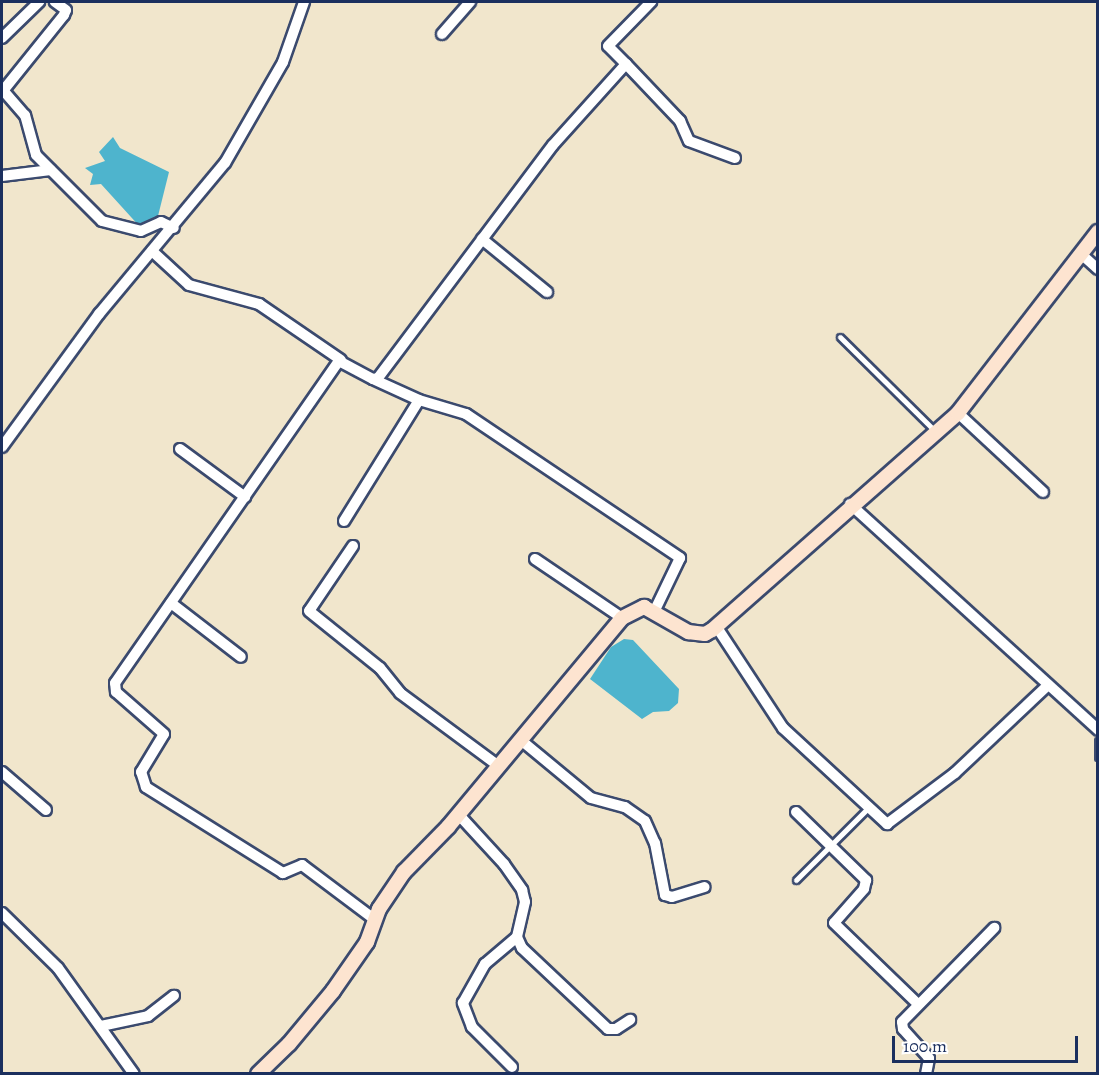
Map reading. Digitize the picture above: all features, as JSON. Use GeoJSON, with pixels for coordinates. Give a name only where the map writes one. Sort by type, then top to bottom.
{"type":"FeatureCollection","features":[{"type":"Feature","properties":{"kind":"main road"},"geometry":{"type":"LineString","coordinates":[[258,1074],[289,1044],[333,991],[367,942],[374,919],[404,872],[459,815],[622,618],[637,608],[655,610],[698,635],[716,626],[822,534],[850,504],[958,413],[1098,232]]}},
{"type":"Feature","properties":{"kind":"street"},"geometry":{"type":"LineString","coordinates":[[2,38],[39,2]]}},
{"type":"Feature","properties":{"kind":"street"},"geometry":{"type":"LineString","coordinates":[[55,2],[66,10],[64,15],[2,91],[25,115],[34,152],[107,224],[141,231],[161,222],[174,228]]}},
{"type":"Feature","properties":{"kind":"street"},"geometry":{"type":"LineString","coordinates":[[2,447],[40,390],[225,163],[282,62],[304,2]]}},
{"type":"Feature","properties":{"kind":"street"},"geometry":{"type":"LineString","coordinates":[[442,34],[471,2]]}},
{"type":"Feature","properties":{"kind":"street"},"geometry":{"type":"LineString","coordinates":[[651,2],[608,46],[676,116],[689,141],[735,158]]}},
{"type":"Feature","properties":{"kind":"street"},"geometry":{"type":"LineString","coordinates":[[375,380],[553,146],[626,64]]}},
{"type":"Feature","properties":{"kind":"street"},"geometry":{"type":"LineString","coordinates":[[2,176],[51,170]]}},
{"type":"Feature","properties":{"kind":"street"},"geometry":{"type":"LineString","coordinates":[[482,239],[547,292]]}},
{"type":"Feature","properties":{"kind":"street"},"geometry":{"type":"LineString","coordinates":[[152,251],[189,285],[258,304],[375,380],[419,400],[466,414],[680,558],[655,610]]}},
{"type":"Feature","properties":{"kind":"street"},"geometry":{"type":"LineString","coordinates":[[1080,253],[1098,269]]}},
{"type":"Feature","properties":{"kind":"street"},"geometry":{"type":"LineString","coordinates":[[341,360],[114,688],[165,734],[141,772],[143,784],[283,873],[302,865],[374,919]]}},
{"type":"Feature","properties":{"kind":"street"},"geometry":{"type":"LineString","coordinates":[[344,521],[419,400]]}},
{"type":"Feature","properties":{"kind":"street"},"geometry":{"type":"LineString","coordinates":[[958,413],[1043,492]]}},
{"type":"Feature","properties":{"kind":"street"},"geometry":{"type":"LineString","coordinates":[[180,449],[245,497]]}},
{"type":"Feature","properties":{"kind":"street"},"geometry":{"type":"LineString","coordinates":[[850,504],[1047,686],[1098,730]]}},
{"type":"Feature","properties":{"kind":"street"},"geometry":{"type":"LineString","coordinates":[[353,546],[309,611],[380,668],[400,693],[500,767]]}},
{"type":"Feature","properties":{"kind":"street"},"geometry":{"type":"LineString","coordinates":[[535,560],[622,618]]}},
{"type":"Feature","properties":{"kind":"street"},"geometry":{"type":"LineString","coordinates":[[171,603],[241,657]]}},
{"type":"Feature","properties":{"kind":"street"},"geometry":{"type":"LineString","coordinates":[[716,626],[783,728],[884,823],[893,822],[955,772],[1047,686]]}},
{"type":"Feature","properties":{"kind":"street"},"geometry":{"type":"LineString","coordinates":[[522,741],[591,798],[625,807],[645,821],[655,843],[665,895],[672,897],[705,887]]}},
{"type":"Feature","properties":{"kind":"street"},"geometry":{"type":"LineString","coordinates":[[2,772],[46,810]]}},
{"type":"Feature","properties":{"kind":"street"},"geometry":{"type":"LineString","coordinates":[[796,812],[866,880],[866,885],[834,923],[918,1004]]}},
{"type":"Feature","properties":{"kind":"street"},"geometry":{"type":"LineString","coordinates":[[459,815],[504,864],[522,890],[525,902],[517,937],[485,964],[462,1003],[472,1027],[512,1067]]}},
{"type":"Feature","properties":{"kind":"street"},"geometry":{"type":"LineString","coordinates":[[2,914],[58,968],[134,1074]]}},
{"type":"Feature","properties":{"kind":"street"},"geometry":{"type":"LineString","coordinates":[[926,1074],[930,1058],[901,1026],[918,1004],[994,928]]}},
{"type":"Feature","properties":{"kind":"street"},"geometry":{"type":"LineString","coordinates":[[517,937],[522,948],[605,1027],[612,1030],[630,1020]]}},
{"type":"Feature","properties":{"kind":"street"},"geometry":{"type":"LineString","coordinates":[[101,1026],[148,1016],[174,996]]}},
{"type":"Feature","properties":{"kind":"lane"},"geometry":{"type":"LineString","coordinates":[[840,337],[935,431]]}},
{"type":"Feature","properties":{"kind":"lane"},"geometry":{"type":"LineString","coordinates":[[1098,741],[1098,757]]}},
{"type":"Feature","properties":{"kind":"lane"},"geometry":{"type":"LineString","coordinates":[[796,880],[829,844],[868,808]]}},
{"type":"Feature","properties":{"kind":"water"},"geometry":{"type":"Polygon","coordinates":[[[113,137],[120,148],[169,172],[158,216],[148,227],[141,228],[101,184],[90,185],[93,174],[85,168],[105,161],[99,152],[113,137]]]}},
{"type":"Feature","properties":{"kind":"water"},"geometry":{"type":"Polygon","coordinates":[[[624,639],[633,640],[679,689],[678,703],[669,711],[653,712],[642,719],[590,679],[611,647],[624,639]]]}}]}
